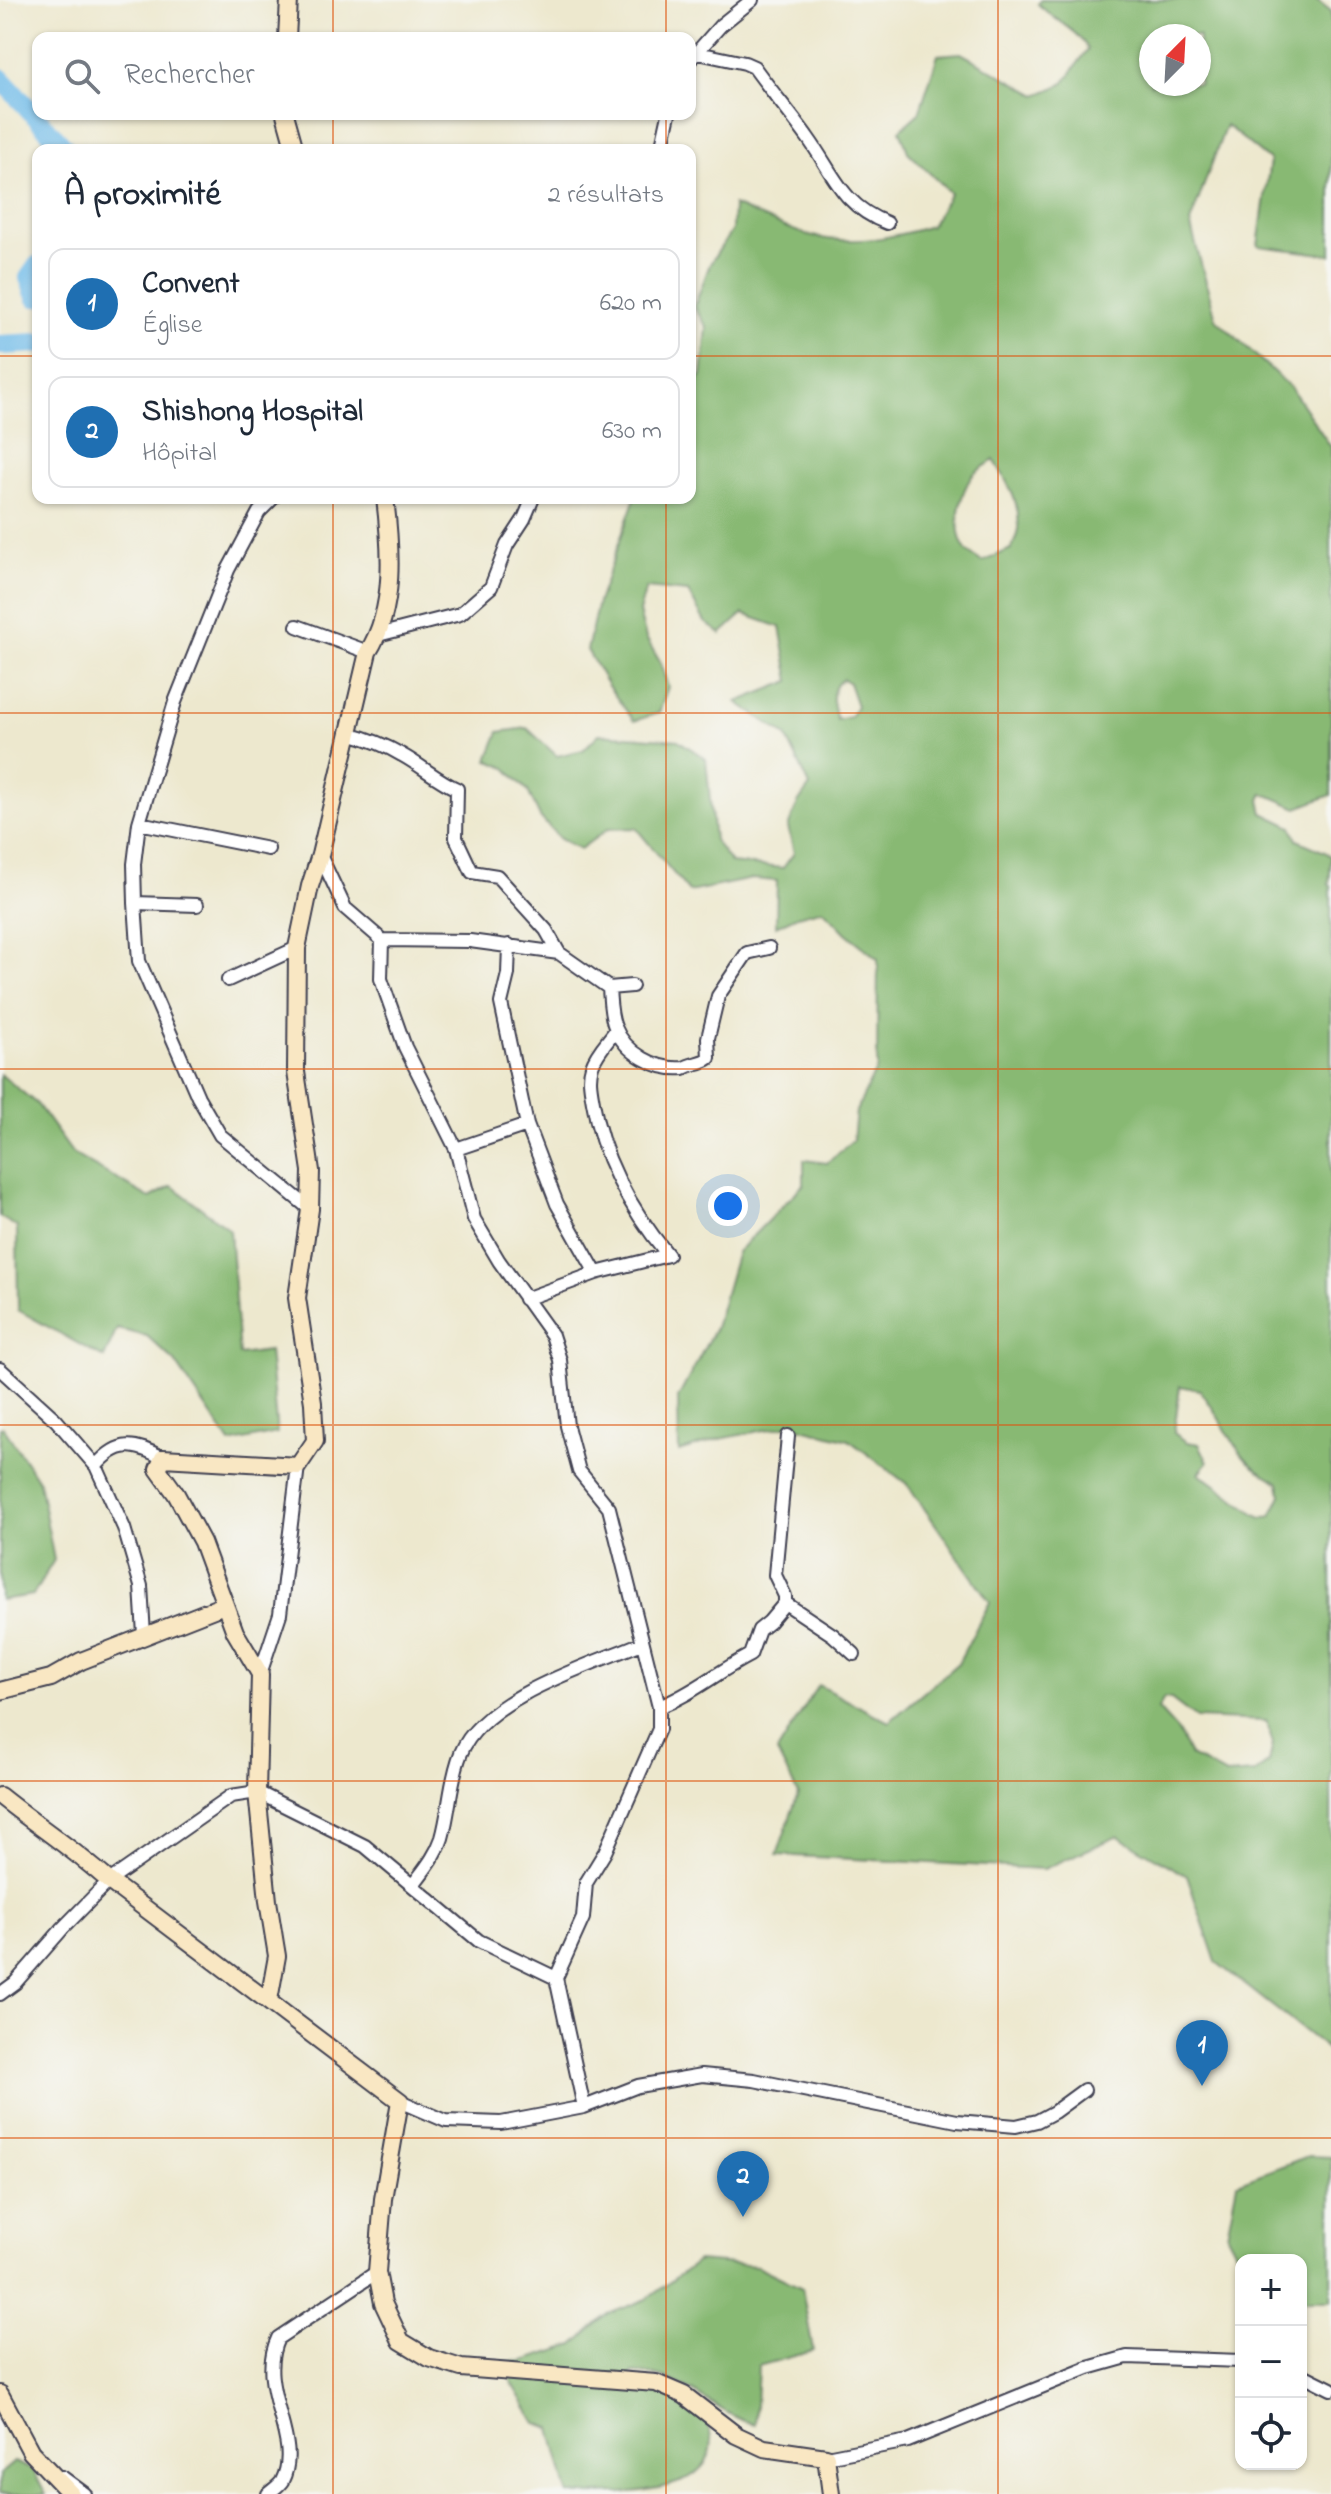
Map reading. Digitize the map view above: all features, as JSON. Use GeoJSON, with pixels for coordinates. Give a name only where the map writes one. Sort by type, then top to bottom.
{"type":"FeatureCollection","features":[{"type":"Feature","properties":{"kind":"street"},"geometry":{"type":"LineString","coordinates":[[287,32],[289,0]]}},
{"type":"Feature","properties":{"kind":"street"},"geometry":{"type":"LineString","coordinates":[[696,54],[721,25],[752,0]]}},
{"type":"Feature","properties":{"kind":"street"},"geometry":{"type":"LineString","coordinates":[[696,56],[754,67],[810,140],[841,190],[870,217],[887,223]]}},
{"type":"Feature","properties":{"kind":"street"},"geometry":{"type":"LineString","coordinates":[[287,120],[293,144]]}},
{"type":"Feature","properties":{"kind":"street"},"geometry":{"type":"LineString","coordinates":[[662,144],[668,120]]}},
{"type":"Feature","properties":{"kind":"street"},"geometry":{"type":"LineString","coordinates":[[267,504],[259,512],[228,570],[175,702],[139,823],[134,864],[135,903],[139,961],[198,1097],[220,1135],[310,1209]]}},
{"type":"Feature","properties":{"kind":"street"},"geometry":{"type":"LineString","coordinates":[[269,2000],[277,1956],[257,1792],[260,1674],[280,1614],[298,1466],[315,1441],[313,1403],[297,1298],[310,1209],[311,1171],[296,1072],[297,948],[368,652],[378,635],[390,574],[385,504]]}},
{"type":"Feature","properties":{"kind":"street"},"geometry":{"type":"LineString","coordinates":[[378,635],[460,614],[491,587],[507,545],[530,504]]}},
{"type":"Feature","properties":{"kind":"street"},"geometry":{"type":"LineString","coordinates":[[297,626],[368,652]]}},
{"type":"Feature","properties":{"kind":"street"},"geometry":{"type":"LineString","coordinates":[[348,733],[370,739],[405,756],[437,780],[457,789],[456,838],[472,872],[497,876],[546,930],[559,953],[609,988],[632,986]]}},
{"type":"Feature","properties":{"kind":"street"},"geometry":{"type":"LineString","coordinates":[[139,823],[268,849]]}},
{"type":"Feature","properties":{"kind":"street"},"geometry":{"type":"LineString","coordinates":[[320,855],[345,908],[382,940],[431,939],[509,945],[559,953]]}},
{"type":"Feature","properties":{"kind":"street"},"geometry":{"type":"LineString","coordinates":[[135,903],[197,905]]}},
{"type":"Feature","properties":{"kind":"street"},"geometry":{"type":"LineString","coordinates":[[382,940],[381,979],[405,1047],[456,1149],[474,1219],[499,1261],[552,1335],[560,1360],[567,1426],[579,1471],[609,1508],[659,1707],[659,1729],[605,1852],[586,1883],[583,1918],[556,1978],[584,2107]]}},
{"type":"Feature","properties":{"kind":"street"},"geometry":{"type":"LineString","coordinates":[[509,945],[508,974],[501,1003],[527,1125],[557,1204],[596,1273]]}},
{"type":"Feature","properties":{"kind":"street"},"geometry":{"type":"LineString","coordinates":[[228,980],[297,948]]}},
{"type":"Feature","properties":{"kind":"street"},"geometry":{"type":"LineString","coordinates":[[609,988],[616,1030],[632,1049],[651,1063],[678,1069],[701,1064],[709,1058],[708,1038],[718,996],[747,953],[769,948]]}},
{"type":"Feature","properties":{"kind":"street"},"geometry":{"type":"LineString","coordinates":[[525,1299],[596,1273],[668,1255],[630,1202],[615,1174],[596,1120],[590,1082],[592,1064],[616,1030]]}},
{"type":"Feature","properties":{"kind":"street"},"geometry":{"type":"LineString","coordinates":[[456,1149],[527,1125]]}},
{"type":"Feature","properties":{"kind":"street"},"geometry":{"type":"LineString","coordinates":[[0,1369],[56,1420],[96,1466],[124,1528],[141,1586],[144,1635]]}},
{"type":"Feature","properties":{"kind":"street"},"geometry":{"type":"LineString","coordinates":[[659,1707],[688,1695],[750,1655],[759,1630],[785,1603],[775,1575],[788,1436]]}},
{"type":"Feature","properties":{"kind":"street"},"geometry":{"type":"LineString","coordinates":[[96,1466],[109,1451],[128,1446],[145,1449],[163,1458],[298,1466]]}},
{"type":"Feature","properties":{"kind":"street"},"geometry":{"type":"LineString","coordinates":[[163,1458],[158,1469],[176,1494],[202,1542],[235,1632],[260,1674]]}},
{"type":"Feature","properties":{"kind":"street"},"geometry":{"type":"LineString","coordinates":[[785,1603],[833,1635],[854,1654]]}},
{"type":"Feature","properties":{"kind":"street"},"geometry":{"type":"LineString","coordinates":[[0,1691],[51,1678],[81,1661],[224,1605]]}},
{"type":"Feature","properties":{"kind":"street"},"geometry":{"type":"LineString","coordinates":[[413,1885],[430,1863],[441,1841],[461,1753],[472,1733],[488,1716],[511,1700],[642,1643]]}},
{"type":"Feature","properties":{"kind":"street"},"geometry":{"type":"LineString","coordinates":[[0,1994],[15,1983],[109,1881],[231,1796],[257,1792],[365,1846],[479,1941],[556,1978]]}},
{"type":"Feature","properties":{"kind":"street"},"geometry":{"type":"LineString","coordinates":[[0,1796],[47,1834],[79,1853],[109,1881],[400,2101],[446,2121],[501,2123],[584,2107],[638,2086],[702,2075],[754,2080],[957,2121],[1016,2126],[1037,2121],[1084,2090]]}},
{"type":"Feature","properties":{"kind":"street"},"geometry":{"type":"LineString","coordinates":[[400,2101],[383,2199],[377,2272],[383,2303],[401,2341],[429,2358],[461,2368],[656,2383],[684,2395],[736,2435],[764,2448],[826,2457],[908,2441],[1088,2368],[1127,2357],[1235,2361]]}},
{"type":"Feature","properties":{"kind":"street"},"geometry":{"type":"LineString","coordinates":[[268,2494],[281,2482],[288,2456],[270,2377],[271,2352],[278,2338],[377,2272]]}},
{"type":"Feature","properties":{"kind":"street"},"geometry":{"type":"LineString","coordinates":[[1307,2377],[1331,2389]]}},
{"type":"Feature","properties":{"kind":"street"},"geometry":{"type":"LineString","coordinates":[[0,2394],[31,2452],[71,2494]]}},
{"type":"Feature","properties":{"kind":"street"},"geometry":{"type":"LineString","coordinates":[[826,2457],[831,2494]]}},
{"type":"Feature","properties":{"kind":"street"},"geometry":{"type":"LineString","coordinates":[[61,2475],[85,2494]]}},
{"type":"Feature","properties":{"kind":"green space"},"geometry":{"type":"Polygon","coordinates":[[[1041,0],[1317,0],[1331,11],[1331,255],[1258,246],[1270,161],[1226,125],[1190,223],[1216,319],[1291,388],[1331,447],[1331,795],[1297,808],[1263,793],[1260,800],[1263,813],[1292,827],[1297,840],[1331,857],[1331,2055],[1216,1962],[1187,1876],[1118,1836],[1044,1869],[777,1855],[798,1794],[777,1752],[818,1685],[889,1722],[958,1663],[990,1602],[907,1484],[849,1440],[790,1425],[720,1439],[679,1452],[678,1398],[715,1328],[737,1252],[804,1184],[804,1160],[827,1163],[853,1140],[856,1111],[877,1068],[878,959],[823,909],[776,926],[777,881],[752,879],[689,892],[636,828],[608,829],[580,849],[560,839],[540,817],[528,791],[506,768],[488,760],[499,732],[527,728],[557,756],[583,750],[599,734],[678,740],[706,759],[714,840],[731,863],[783,868],[794,853],[788,827],[798,803],[810,786],[786,736],[737,702],[790,681],[780,627],[743,614],[721,634],[705,622],[688,592],[646,588],[639,612],[646,638],[660,662],[668,687],[659,713],[634,721],[587,650],[598,602],[633,504],[696,504],[696,382],[702,375],[707,327],[696,310],[696,302],[710,264],[732,230],[733,205],[785,227],[825,239],[874,239],[931,226],[950,193],[908,152],[900,130],[919,113],[938,55],[961,53],[1037,95],[1063,84],[1088,49],[1038,4],[1041,0]],[[994,460],[975,473],[961,502],[958,523],[962,542],[968,552],[982,562],[1011,549],[1016,537],[1018,514],[1006,481],[994,460]],[[843,679],[835,687],[833,698],[837,720],[850,717],[857,706],[849,683],[843,679]],[[1180,1386],[1174,1433],[1187,1442],[1199,1444],[1208,1462],[1199,1473],[1261,1518],[1271,1516],[1281,1495],[1279,1483],[1255,1468],[1245,1457],[1200,1390],[1180,1386]],[[1164,1698],[1158,1709],[1178,1731],[1190,1756],[1226,1775],[1255,1773],[1269,1762],[1273,1744],[1266,1721],[1196,1718],[1171,1699],[1164,1698]]]}},
{"type":"Feature","properties":{"kind":"green space"},"geometry":{"type":"Polygon","coordinates":[[[0,1074],[37,1104],[73,1154],[150,1198],[172,1186],[230,1230],[239,1355],[269,1351],[277,1433],[230,1443],[175,1362],[147,1336],[117,1329],[104,1358],[18,1310],[17,1227],[0,1217],[0,1074]]]}},
{"type":"Feature","properties":{"kind":"green space"},"geometry":{"type":"Polygon","coordinates":[[[3,1427],[39,1482],[54,1560],[33,1595],[0,1600],[0,1428],[3,1427]]]}},
{"type":"Feature","properties":{"kind":"green space"},"geometry":{"type":"Polygon","coordinates":[[[1308,2156],[1331,2157],[1331,2300],[1307,2300],[1307,2254],[1237,2254],[1227,2234],[1237,2183],[1308,2156]]]}},
{"type":"Feature","properties":{"kind":"green space"},"geometry":{"type":"Polygon","coordinates":[[[698,2261],[757,2266],[802,2288],[813,2351],[758,2366],[755,2425],[666,2378],[632,2373],[624,2385],[664,2389],[694,2409],[703,2419],[711,2441],[705,2462],[683,2481],[656,2489],[568,2494],[551,2428],[536,2423],[500,2362],[524,2361],[574,2345],[608,2314],[647,2299],[698,2261]]]}},
{"type":"Feature","properties":{"kind":"green space"},"geometry":{"type":"Polygon","coordinates":[[[14,2462],[33,2470],[46,2494],[0,2494],[0,2474],[14,2462]]]}},
{"type":"Feature","properties":{"kind":"waterway"},"geometry":{"type":"LineString","coordinates":[[0,78],[32,112]]}},
{"type":"Feature","properties":{"kind":"waterway"},"geometry":{"type":"LineString","coordinates":[[39,120],[61,144]]}},
{"type":"Feature","properties":{"kind":"waterway"},"geometry":{"type":"LineString","coordinates":[[32,274],[29,278],[32,286]]}},
{"type":"Feature","properties":{"kind":"waterway"},"geometry":{"type":"LineString","coordinates":[[0,345],[32,343]]}},
{"type":"Feature","properties":{"kind":"place","name":"Convent"},"geometry":{"type":"Point","coordinates":[1202,2086]}},
{"type":"Feature","properties":{"kind":"place","name":"Shishong Hospital"},"geometry":{"type":"Point","coordinates":[743,2217]}}]}
